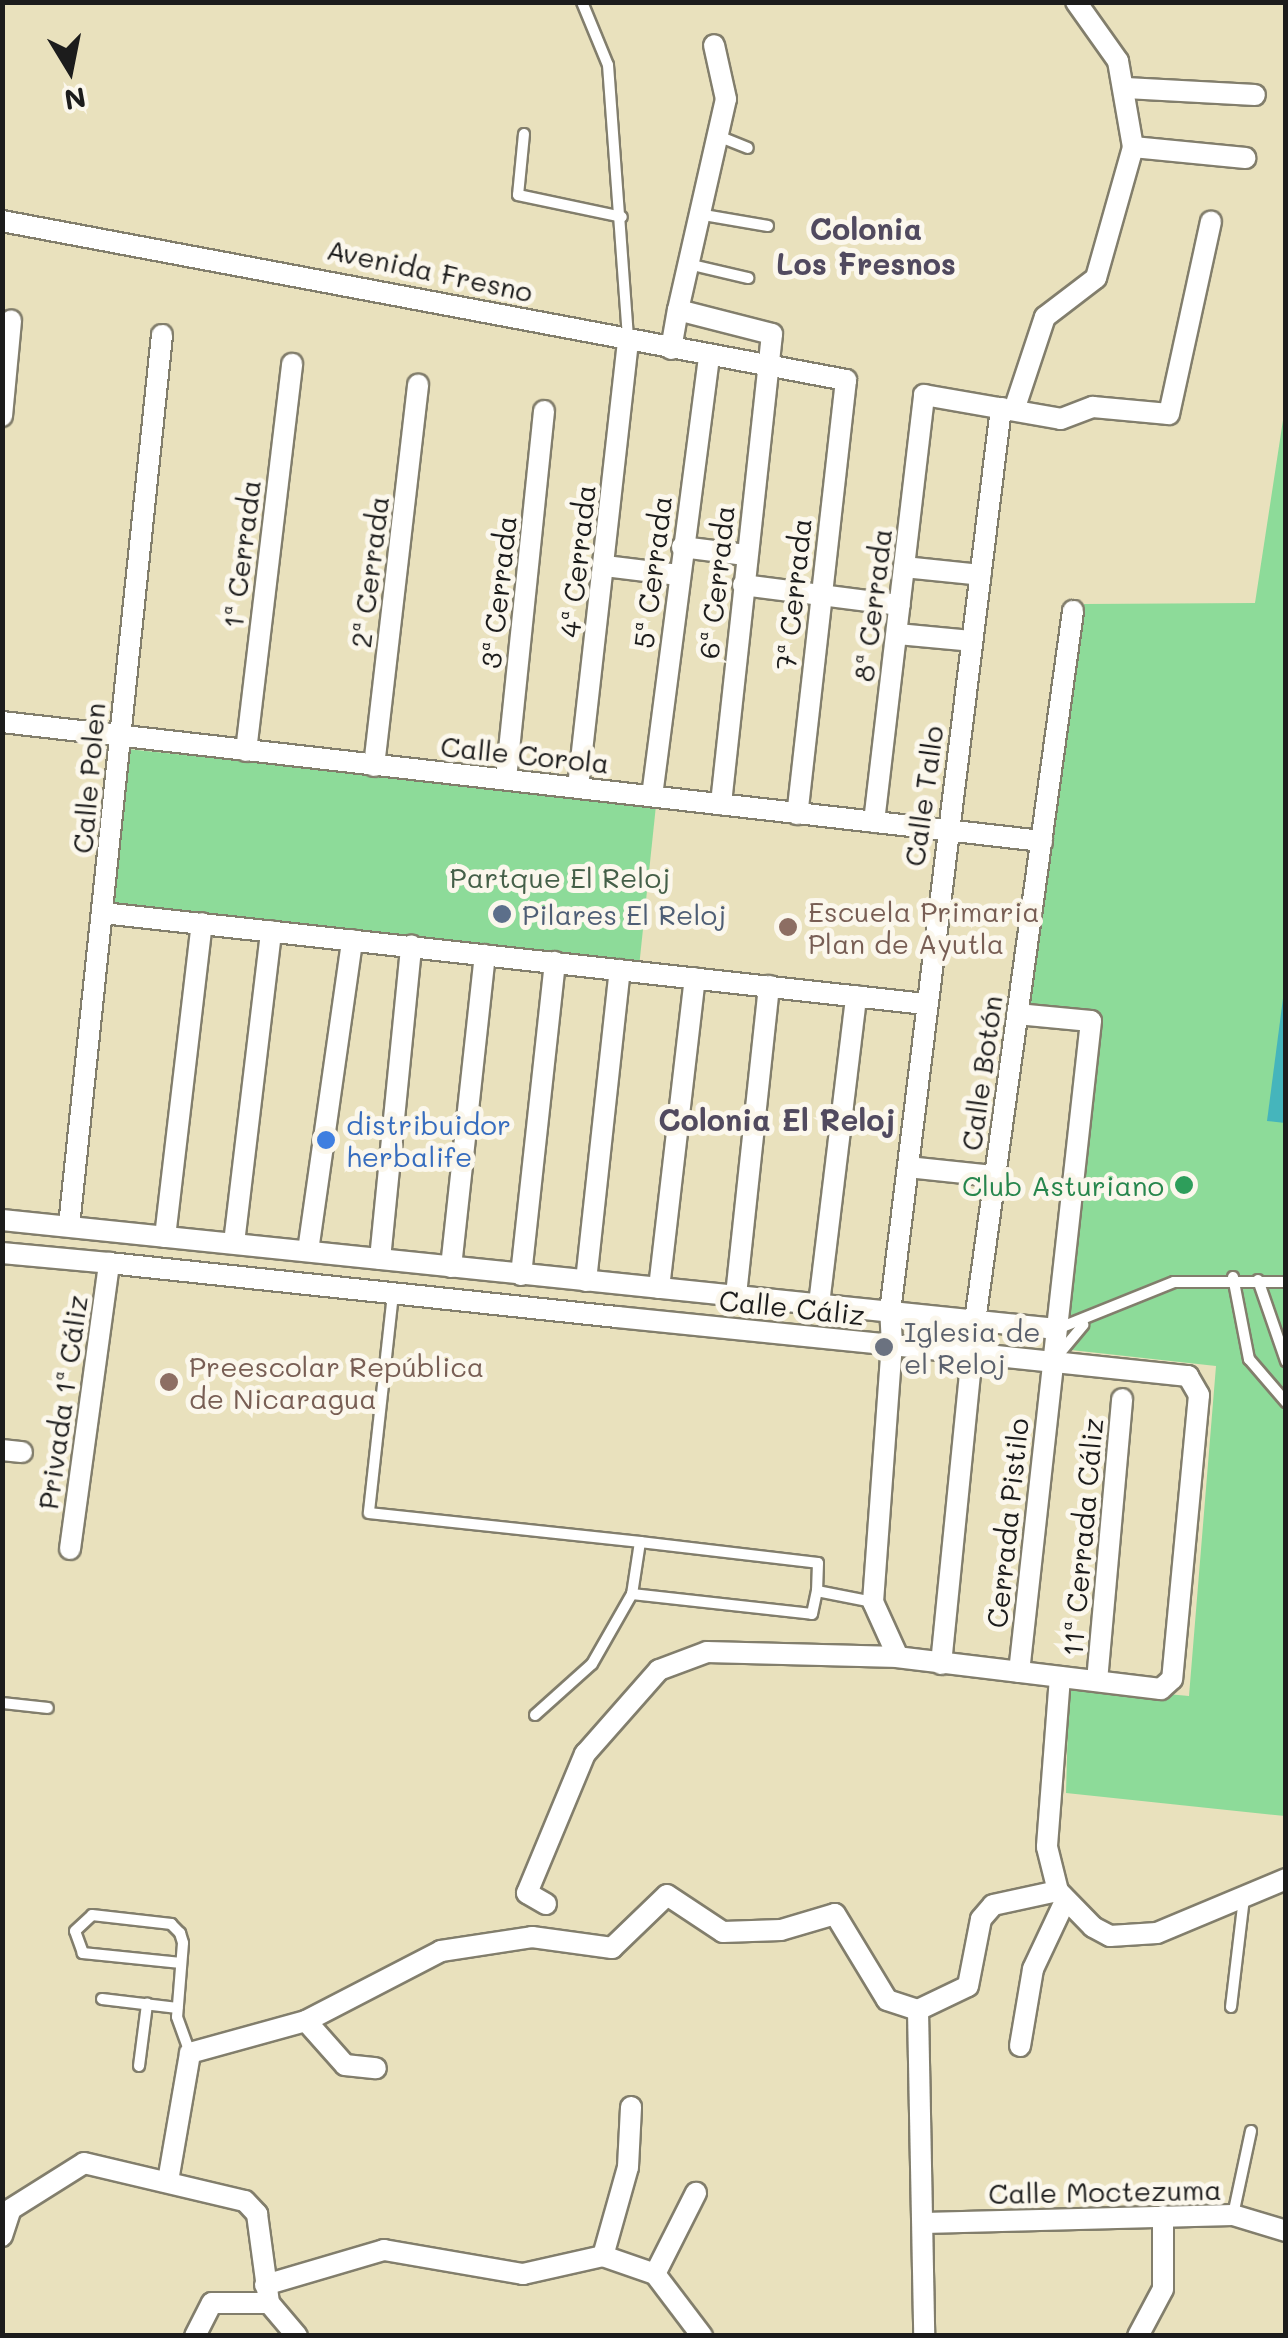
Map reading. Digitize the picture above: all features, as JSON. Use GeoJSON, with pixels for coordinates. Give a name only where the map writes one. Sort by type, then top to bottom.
{"type":"FeatureCollection","features":[{"type":"Feature","properties":{"kind":"street"},"geometry":{"type":"LineString","coordinates":[[1076,2],[1126,88],[1133,147],[1245,158]]}},
{"type":"Feature","properties":{"kind":"street"},"geometry":{"type":"LineString","coordinates":[[671,349],[727,88],[714,45]]}},
{"type":"Feature","properties":{"kind":"street"},"geometry":{"type":"LineString","coordinates":[[1126,88],[1256,95]]}},
{"type":"Feature","properties":{"kind":"street","name":"Calle Tallo"},"geometry":{"type":"LineString","coordinates":[[874,1602],[892,1345],[890,1312],[946,831],[1008,409],[1044,317],[1096,278],[1133,147]]}},
{"type":"Feature","properties":{"kind":"street","name":"Avenida Fresno"},"geometry":{"type":"LineString","coordinates":[[2,221],[846,380]]}},
{"type":"Feature","properties":{"kind":"street"},"geometry":{"type":"LineString","coordinates":[[1008,409],[1061,419],[1093,407],[1158,415],[1175,408],[1210,222]]}},
{"type":"Feature","properties":{"kind":"street"},"geometry":{"type":"LineString","coordinates":[[678,310],[768,328],[767,366]]}},
{"type":"Feature","properties":{"kind":"street"},"geometry":{"type":"LineString","coordinates":[[2,416],[11,320]]}},
{"type":"Feature","properties":{"kind":"street","name":"Calle Polen"},"geometry":{"type":"LineString","coordinates":[[69,1226],[162,335]]}},
{"type":"Feature","properties":{"kind":"street","name":"4ª Cerrada"},"geometry":{"type":"LineString","coordinates":[[578,788],[606,566],[628,340]]}},
{"type":"Feature","properties":{"kind":"street","name":"5ª Cerrada"},"geometry":{"type":"LineString","coordinates":[[652,796],[709,356]]}},
{"type":"Feature","properties":{"kind":"street","name":"1ª Cerrada"},"geometry":{"type":"LineString","coordinates":[[246,751],[292,364]]}},
{"type":"Feature","properties":{"kind":"street","name":"6ª Cerrada"},"geometry":{"type":"LineString","coordinates":[[721,804],[767,366]]}},
{"type":"Feature","properties":{"kind":"street","name":"7ª Cerrada"},"geometry":{"type":"LineString","coordinates":[[797,814],[846,380]]}},
{"type":"Feature","properties":{"kind":"street","name":"2ª Cerrada"},"geometry":{"type":"LineString","coordinates":[[374,766],[418,385]]}},
{"type":"Feature","properties":{"kind":"street","name":"8ª Cerrada"},"geometry":{"type":"LineString","coordinates":[[874,822],[924,394],[1008,409]]}},
{"type":"Feature","properties":{"kind":"street","name":"3ª Cerrada"},"geometry":{"type":"LineString","coordinates":[[506,780],[544,411]]}},
{"type":"Feature","properties":{"kind":"street"},"geometry":{"type":"LineString","coordinates":[[682,547],[745,555]]}},
{"type":"Feature","properties":{"kind":"street"},"geometry":{"type":"LineString","coordinates":[[606,566],[678,575]]}},
{"type":"Feature","properties":{"kind":"street"},"geometry":{"type":"LineString","coordinates":[[904,567],[981,575]]}},
{"type":"Feature","properties":{"kind":"street"},"geometry":{"type":"LineString","coordinates":[[742,586],[900,605]]}},
{"type":"Feature","properties":{"kind":"street","name":"Calle Botón"},"geometry":{"type":"LineString","coordinates":[[941,1664],[975,1354],[975,1321],[1073,610]]}},
{"type":"Feature","properties":{"kind":"street"},"geometry":{"type":"LineString","coordinates":[[897,634],[972,642]]}},
{"type":"Feature","properties":{"kind":"street","name":"Calle Corola"},"geometry":{"type":"LineString","coordinates":[[2,722],[1042,842]]}},
{"type":"Feature","properties":{"kind":"street"},"geometry":{"type":"LineString","coordinates":[[103,913],[925,1004]]}},
{"type":"Feature","properties":{"kind":"street"},"geometry":{"type":"LineString","coordinates":[[175,1270],[172,1237],[202,923]]}},
{"type":"Feature","properties":{"kind":"street"},"geometry":{"type":"LineString","coordinates":[[234,1243],[270,931]]}},
{"type":"Feature","properties":{"kind":"street"},"geometry":{"type":"LineString","coordinates":[[308,1251],[352,940]]}},
{"type":"Feature","properties":{"kind":"street"},"geometry":{"type":"LineString","coordinates":[[380,1259],[411,946]]}},
{"type":"Feature","properties":{"kind":"street"},"geometry":{"type":"LineString","coordinates":[[451,1267],[485,955]]}},
{"type":"Feature","properties":{"kind":"street"},"geometry":{"type":"LineString","coordinates":[[521,1275],[555,962]]}},
{"type":"Feature","properties":{"kind":"street"},"geometry":{"type":"LineString","coordinates":[[586,1280],[620,970]]}},
{"type":"Feature","properties":{"kind":"street"},"geometry":{"type":"LineString","coordinates":[[659,1288],[694,978]]}},
{"type":"Feature","properties":{"kind":"street"},"geometry":{"type":"LineString","coordinates":[[736,1295],[768,986]]}},
{"type":"Feature","properties":{"kind":"street"},"geometry":{"type":"LineString","coordinates":[[819,1304],[856,996]]}},
{"type":"Feature","properties":{"kind":"street","name":"Cerrada Pistilo"},"geometry":{"type":"LineString","coordinates":[[1017,1014],[1091,1021],[1019,1672]]}},
{"type":"Feature","properties":{"kind":"street"},"geometry":{"type":"LineString","coordinates":[[908,1167],[994,1176]]}},
{"type":"Feature","properties":{"kind":"street","name":"Calle Cáliz"},"geometry":{"type":"LineString","coordinates":[[2,1220],[1056,1329]]}},
{"type":"Feature","properties":{"kind":"street","name":"Calle Cáliz"},"geometry":{"type":"LineString","coordinates":[[2,1253],[1052,1362],[1198,1382],[1172,1680],[1162,1688],[1098,1681]]}},
{"type":"Feature","properties":{"kind":"street"},"geometry":{"type":"LineString","coordinates":[[330,1286],[334,1254]]}},
{"type":"Feature","properties":{"kind":"street","name":"Privada 1ª Cáliz"},"geometry":{"type":"LineString","coordinates":[[70,1549],[109,1263]]}},
{"type":"Feature","properties":{"kind":"street"},"geometry":{"type":"LineString","coordinates":[[617,1317],[621,1284]]}},
{"type":"Feature","properties":{"kind":"street","name":"11ª Cerrada Cáliz"},"geometry":{"type":"LineString","coordinates":[[1098,1681],[1122,1399]]}},
{"type":"Feature","properties":{"kind":"street"},"geometry":{"type":"LineString","coordinates":[[874,1602],[898,1658]]}},
{"type":"Feature","properties":{"kind":"street"},"geometry":{"type":"LineString","coordinates":[[546,1904],[526,1893],[585,1754],[658,1670],[707,1652],[898,1658],[1098,1681]]}},
{"type":"Feature","properties":{"kind":"street"},"geometry":{"type":"LineString","coordinates":[[1060,1677],[1047,1847],[1061,1896],[1110,1936],[1135,1938],[1286,1880]]}},
{"type":"Feature","properties":{"kind":"street"},"geometry":{"type":"LineString","coordinates":[[168,2181],[190,2054],[306,2020],[441,1951],[532,1937],[612,1948],[667,1895],[722,1932],[781,1930],[835,1914],[887,2000],[918,2010],[968,1986],[981,1920],[992,1906],[1061,1896]]}},
{"type":"Feature","properties":{"kind":"street"},"geometry":{"type":"LineString","coordinates":[[1020,2046],[1034,1969],[1061,1896]]}},
{"type":"Feature","properties":{"kind":"street"},"geometry":{"type":"LineString","coordinates":[[918,2010],[924,2336]]}},
{"type":"Feature","properties":{"kind":"street"},"geometry":{"type":"LineString","coordinates":[[306,2020],[345,2065],[376,2068]]}},
{"type":"Feature","properties":{"kind":"street"},"geometry":{"type":"LineString","coordinates":[[603,2256],[628,2167],[631,2106]]}},
{"type":"Feature","properties":{"kind":"street"},"geometry":{"type":"LineString","coordinates":[[2,2236],[12,2209],[84,2163],[168,2181],[254,2206],[267,2294],[297,2336]]}},
{"type":"Feature","properties":{"kind":"street"},"geometry":{"type":"LineString","coordinates":[[655,2274],[696,2193]]}},
{"type":"Feature","properties":{"kind":"street","name":"Calle Moctezuma"},"geometry":{"type":"LineString","coordinates":[[924,2223],[1233,2214],[1286,2232]]}},
{"type":"Feature","properties":{"kind":"street"},"geometry":{"type":"LineString","coordinates":[[1138,2336],[1162,2289],[1163,2216]]}},
{"type":"Feature","properties":{"kind":"street"},"geometry":{"type":"LineString","coordinates":[[194,2336],[212,2304],[267,2294],[384,2250],[523,2274],[603,2256],[655,2274],[702,2336]]}},
{"type":"Feature","properties":{"kind":"lane"},"geometry":{"type":"LineString","coordinates":[[582,2],[608,65],[628,340]]}},
{"type":"Feature","properties":{"kind":"lane"},"geometry":{"type":"LineString","coordinates":[[524,134],[518,196],[622,217]]}},
{"type":"Feature","properties":{"kind":"lane"},"geometry":{"type":"LineString","coordinates":[[717,136],[748,148]]}},
{"type":"Feature","properties":{"kind":"lane"},"geometry":{"type":"LineString","coordinates":[[697,214],[768,226]]}},
{"type":"Feature","properties":{"kind":"lane"},"geometry":{"type":"LineString","coordinates":[[688,264],[748,278]]}},
{"type":"Feature","properties":{"kind":"lane"},"geometry":{"type":"LineString","coordinates":[[1056,1329],[1084,1324],[1174,1282],[1233,1277],[1286,1282]]}},
{"type":"Feature","properties":{"kind":"lane"},"geometry":{"type":"LineString","coordinates":[[1233,1277],[1249,1359],[1286,1402]]}},
{"type":"Feature","properties":{"kind":"lane"},"geometry":{"type":"LineString","coordinates":[[1258,1280],[1286,1361]]}},
{"type":"Feature","properties":{"kind":"lane"},"geometry":{"type":"LineString","coordinates":[[394,1293],[369,1513],[818,1563],[812,1614],[632,1594]]}},
{"type":"Feature","properties":{"kind":"lane"},"geometry":{"type":"LineString","coordinates":[[1052,1362],[1084,1324]]}},
{"type":"Feature","properties":{"kind":"lane"},"geometry":{"type":"LineString","coordinates":[[535,1715],[592,1664],[632,1594],[640,1542]]}},
{"type":"Feature","properties":{"kind":"lane"},"geometry":{"type":"LineString","coordinates":[[817,1591],[874,1602]]}},
{"type":"Feature","properties":{"kind":"lane"},"geometry":{"type":"LineString","coordinates":[[2,1703],[48,1708]]}},
{"type":"Feature","properties":{"kind":"lane"},"geometry":{"type":"LineString","coordinates":[[1231,2007],[1244,1894]]}},
{"type":"Feature","properties":{"kind":"lane"},"geometry":{"type":"LineString","coordinates":[[181,1963],[83,1954],[75,1931],[92,1915],[171,1924],[181,1963],[177,2008],[190,2054]]}},
{"type":"Feature","properties":{"kind":"lane"},"geometry":{"type":"LineString","coordinates":[[102,1999],[177,2008]]}},
{"type":"Feature","properties":{"kind":"lane"},"geometry":{"type":"LineString","coordinates":[[140,2066],[147,2004]]}},
{"type":"Feature","properties":{"kind":"lane"},"geometry":{"type":"LineString","coordinates":[[1233,2214],[1251,2131]]}},
{"type":"Feature","properties":{"kind":"green space","name":"Club Asturiano"},"geometry":{"type":"Polygon","coordinates":[[[1285,407],[1285,1816],[1066,1793],[1069,1685],[1189,1696],[1216,1366],[1062,1349],[1102,1022],[1028,1013],[1084,604],[1255,603],[1285,407]]]}},
{"type":"Feature","properties":{"kind":"green space","name":"Partque El Reloj"},"geometry":{"type":"Polygon","coordinates":[[[127,749],[656,805],[640,961],[111,905],[127,749]]]}},
{"type":"Feature","properties":{"kind":"water"},"geometry":{"type":"Polygon","coordinates":[[[1285,983],[1286,1123],[1267,1121],[1285,983]]]}},
{"type":"Feature","properties":{"kind":"place","name":"Pilares El Reloj"},"geometry":{"type":"Point","coordinates":[502,914]}},
{"type":"Feature","properties":{"kind":"place","name":"Escuela Primaria Plan de Ayutla"},"geometry":{"type":"Point","coordinates":[788,927]}},
{"type":"Feature","properties":{"kind":"place","name":"distribuidor herbalife"},"geometry":{"type":"Point","coordinates":[326,1140]}},
{"type":"Feature","properties":{"kind":"place","name":"Club Asturiano"},"geometry":{"type":"Point","coordinates":[1184,1185]}},
{"type":"Feature","properties":{"kind":"place","name":"Iglesia de el Reloj"},"geometry":{"type":"Point","coordinates":[884,1347]}},
{"type":"Feature","properties":{"kind":"place","name":"Preescolar República de Nicaragua"},"geometry":{"type":"Point","coordinates":[169,1382]}},
{"type":"Feature","properties":{"kind":"district","name":"Colonia Los Fresnos"},"geometry":{"type":"Point","coordinates":[866,245]}},
{"type":"Feature","properties":{"kind":"district","name":"Colonia El Reloj"},"geometry":{"type":"Point","coordinates":[777,1119]}}]}
